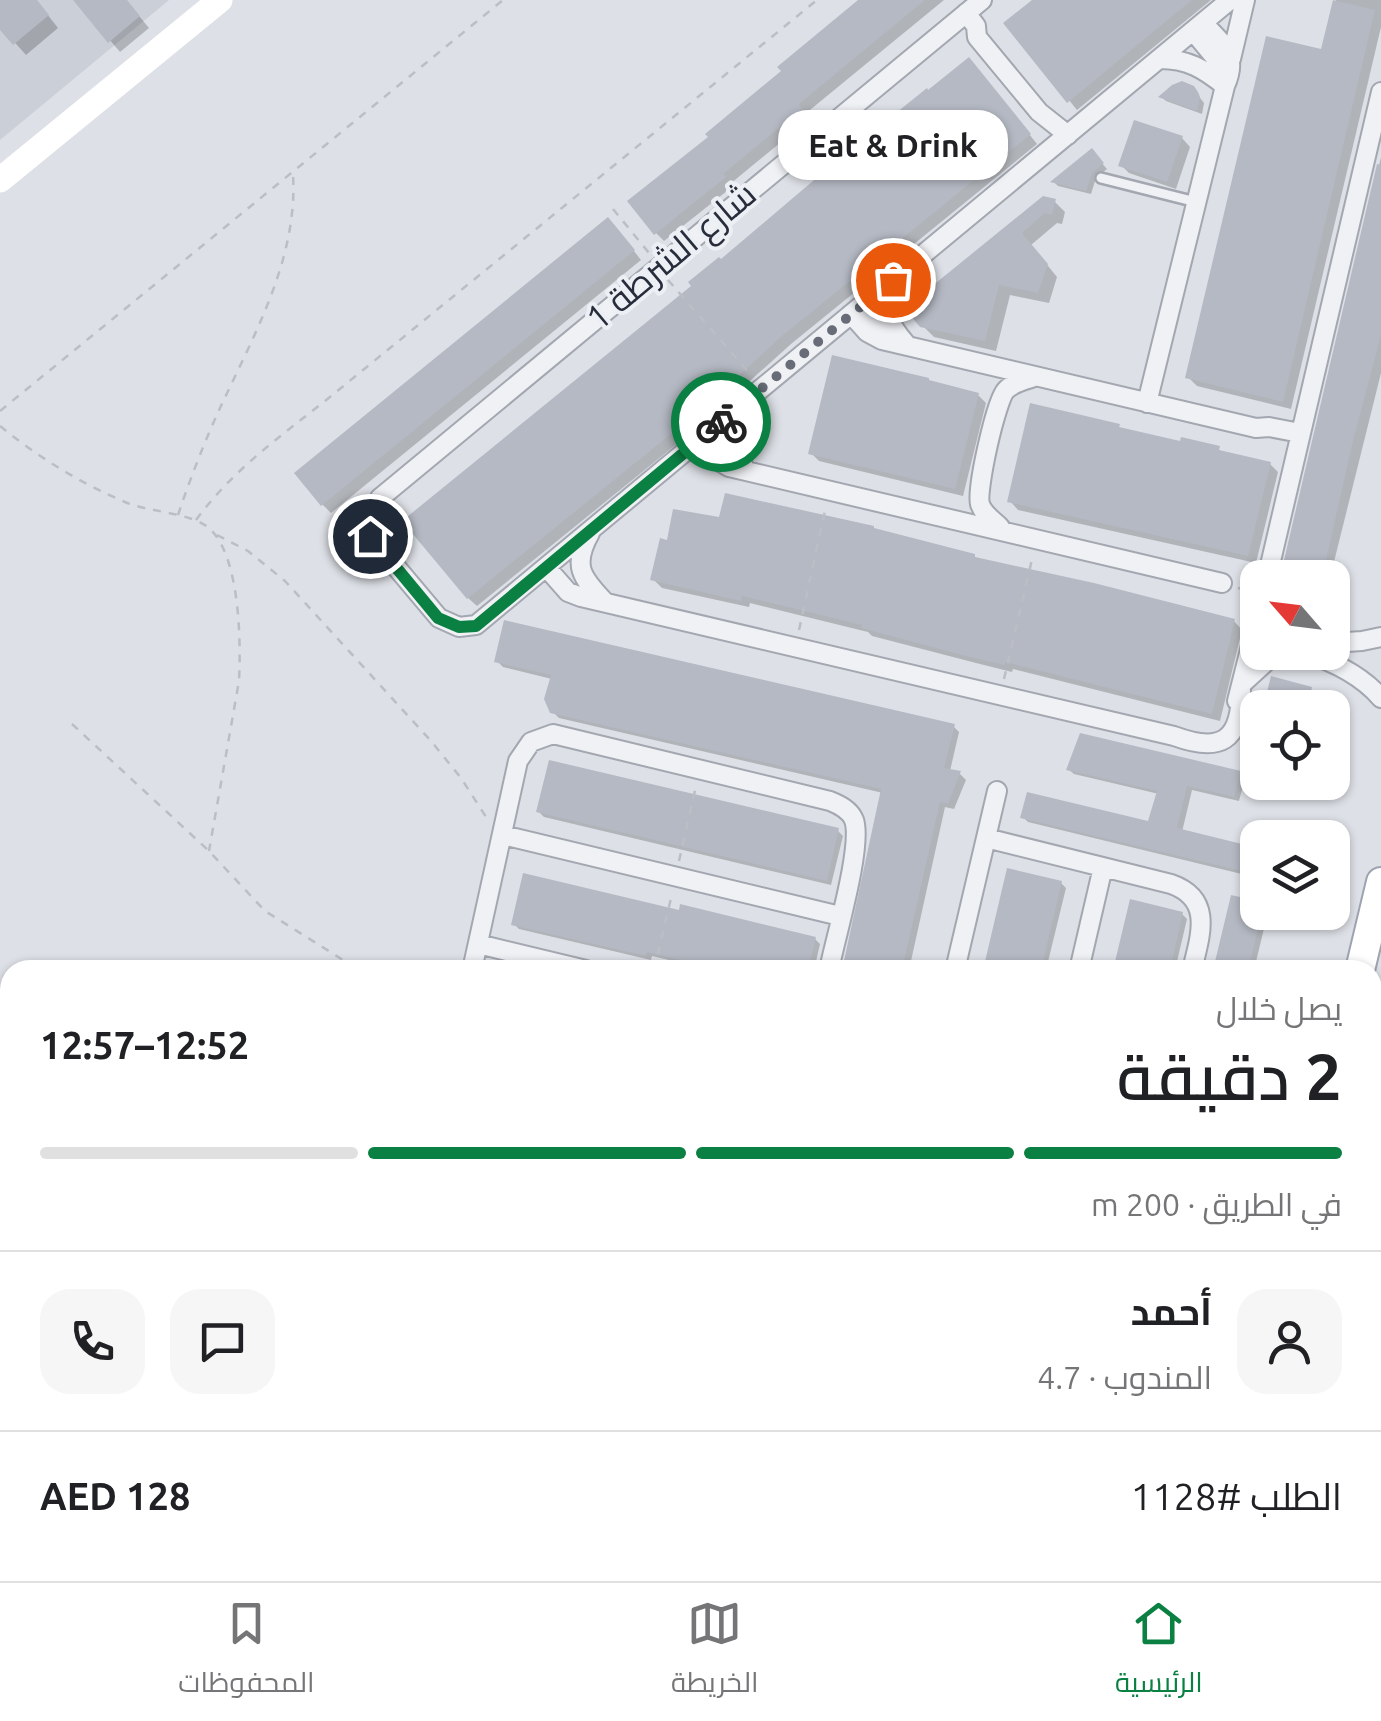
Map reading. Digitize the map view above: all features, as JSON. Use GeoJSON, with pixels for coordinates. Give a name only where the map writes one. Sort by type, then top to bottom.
{"type":"FeatureCollection","features":[{"type":"Feature","properties":{"kind":"main road"},"geometry":{"type":"LineString","coordinates":[[1362,960],[1381,882]]}},
{"type":"Feature","properties":{"kind":"street"},"geometry":{"type":"LineString","coordinates":[[0,159],[193,0]]}},
{"type":"Feature","properties":{"kind":"street"},"geometry":{"type":"LineString","coordinates":[[0,180],[220,0]]}},
{"type":"Feature","properties":{"kind":"street","name":"شارع الشرطة 1"},"geometry":{"type":"LineString","coordinates":[[518,592],[476,626],[459,627],[444,622],[370,536],[369,519],[380,498],[982,0]]}},
{"type":"Feature","properties":{"kind":"street"},"geometry":{"type":"LineString","coordinates":[[518,592],[1230,0]]}},
{"type":"Feature","properties":{"kind":"street"},"geometry":{"type":"LineString","coordinates":[[1147,403],[1245,0]]}},
{"type":"Feature","properties":{"kind":"street"},"geometry":{"type":"LineString","coordinates":[[960,18],[976,26],[977,37],[1039,112],[1052,120],[1063,139]]}},
{"type":"Feature","properties":{"kind":"street"},"geometry":{"type":"LineString","coordinates":[[1198,27],[1222,43],[1230,59]]}},
{"type":"Feature","properties":{"kind":"street"},"geometry":{"type":"LineString","coordinates":[[1198,27],[1217,60],[1225,86]]}},
{"type":"Feature","properties":{"kind":"street"},"geometry":{"type":"LineString","coordinates":[[1160,59],[1196,65],[1225,86]]}},
{"type":"Feature","properties":{"kind":"street"},"geometry":{"type":"LineString","coordinates":[[1271,560],[1381,92]]}},
{"type":"Feature","properties":{"kind":"street"},"geometry":{"type":"LineString","coordinates":[[893,280],[887,298],[888,316],[901,343]]}},
{"type":"Feature","properties":{"kind":"street"},"geometry":{"type":"LineString","coordinates":[[857,309],[867,332],[875,337]]}},
{"type":"Feature","properties":{"kind":"street"},"geometry":{"type":"LineString","coordinates":[[857,309],[901,343]]}},
{"type":"Feature","properties":{"kind":"street"},"geometry":{"type":"LineString","coordinates":[[816,342],[875,337],[1256,428],[1268,435],[1299,438]]}},
{"type":"Feature","properties":{"kind":"street"},"geometry":{"type":"LineString","coordinates":[[1004,531],[983,510],[979,488],[1001,397],[1012,386],[1035,377]]}},
{"type":"Feature","properties":{"kind":"street"},"geometry":{"type":"LineString","coordinates":[[734,411],[732,432],[737,468]]}},
{"type":"Feature","properties":{"kind":"street"},"geometry":{"type":"LineString","coordinates":[[703,436],[731,457],[737,468]]}},
{"type":"Feature","properties":{"kind":"street"},"geometry":{"type":"LineString","coordinates":[[669,464],[704,462],[737,468],[1230,585]]}},
{"type":"Feature","properties":{"kind":"street"},"geometry":{"type":"LineString","coordinates":[[593,528],[583,546],[580,567],[597,600]]}},
{"type":"Feature","properties":{"kind":"street"},"geometry":{"type":"LineString","coordinates":[[552,563],[568,592]]}},
{"type":"Feature","properties":{"kind":"street"},"geometry":{"type":"LineString","coordinates":[[552,563],[597,600]]}},
{"type":"Feature","properties":{"kind":"street"},"geometry":{"type":"LineString","coordinates":[[518,592],[543,588],[568,592],[1174,736],[1205,735],[1218,729],[1228,718],[1246,670]]}},
{"type":"Feature","properties":{"kind":"street"},"geometry":{"type":"LineString","coordinates":[[1350,642],[1381,637]]}},
{"type":"Feature","properties":{"kind":"street"},"geometry":{"type":"LineString","coordinates":[[1242,687],[1258,670]]}},
{"type":"Feature","properties":{"kind":"street"},"geometry":{"type":"LineString","coordinates":[[1346,670],[1381,698]]}},
{"type":"Feature","properties":{"kind":"street"},"geometry":{"type":"LineString","coordinates":[[474,960],[514,790],[527,760],[540,748],[557,742],[584,742],[830,801],[843,808],[852,816],[856,848],[831,960]]}},
{"type":"Feature","properties":{"kind":"street"},"geometry":{"type":"LineString","coordinates":[[957,960],[997,791]]}},
{"type":"Feature","properties":{"kind":"street"},"geometry":{"type":"LineString","coordinates":[[503,835],[840,916]]}},
{"type":"Feature","properties":{"kind":"street"},"geometry":{"type":"LineString","coordinates":[[986,838],[1171,884],[1187,892],[1200,913],[1194,960]]}},
{"type":"Feature","properties":{"kind":"street"},"geometry":{"type":"LineString","coordinates":[[1081,960],[1103,867]]}},
{"type":"Feature","properties":{"kind":"street"},"geometry":{"type":"LineString","coordinates":[[478,944],[544,960]]}},
{"type":"Feature","properties":{"kind":"lane"},"geometry":{"type":"LineString","coordinates":[[1101,178],[1196,202]]}},
{"type":"Feature","properties":{"kind":"path"},"geometry":{"type":"LineString","coordinates":[[0,411],[503,0]]}},
{"type":"Feature","properties":{"kind":"path"},"geometry":{"type":"LineString","coordinates":[[196,520],[221,488],[263,448],[817,0]]}},
{"type":"Feature","properties":{"kind":"path"},"geometry":{"type":"LineString","coordinates":[[177,516],[282,266],[294,208],[293,172]]}},
{"type":"Feature","properties":{"kind":"path"},"geometry":{"type":"LineString","coordinates":[[613,209],[762,388]]}},
{"type":"Feature","properties":{"kind":"path"},"geometry":{"type":"LineString","coordinates":[[0,426],[95,488],[135,506],[196,520],[248,551],[285,581],[422,730],[461,778],[487,820],[503,835]]}},
{"type":"Feature","properties":{"kind":"path"},"geometry":{"type":"LineString","coordinates":[[795,646],[829,490]]}},
{"type":"Feature","properties":{"kind":"path"},"geometry":{"type":"LineString","coordinates":[[209,851],[240,658],[231,571],[216,535]]}},
{"type":"Feature","properties":{"kind":"path"},"geometry":{"type":"LineString","coordinates":[[1000,695],[1037,539]]}},
{"type":"Feature","properties":{"kind":"path"},"geometry":{"type":"LineString","coordinates":[[1230,585],[1240,588]]}},
{"type":"Feature","properties":{"kind":"path"},"geometry":{"type":"LineString","coordinates":[[72,724],[209,851],[266,911],[343,960]]}},
{"type":"Feature","properties":{"kind":"shaded area"},"geometry":{"type":"Polygon","coordinates":[[[0,0],[169,0],[0,140],[0,0]]]}},
{"type":"Feature","properties":{"kind":"building"},"geometry":{"type":"Polygon","coordinates":[[[0,0],[37,0],[49,15],[13,45],[0,30],[0,0]]]}},
{"type":"Feature","properties":{"kind":"building"},"geometry":{"type":"Polygon","coordinates":[[[73,0],[127,0],[140,16],[108,43],[73,0]]]}},
{"type":"Feature","properties":{"kind":"building"},"geometry":{"type":"Polygon","coordinates":[[[858,0],[925,0],[799,104],[802,109],[654,235],[627,201],[708,137],[705,134],[781,71],[777,67],[858,0]]]}},
{"type":"Feature","properties":{"kind":"building"},"geometry":{"type":"Polygon","coordinates":[[[1032,0],[1192,0],[1067,103],[1003,23],[1032,0]]]}},
{"type":"Feature","properties":{"kind":"building"},"geometry":{"type":"Polygon","coordinates":[[[1333,0],[1375,10],[1283,402],[1185,378],[1266,36],[1321,49],[1333,0]]]}},
{"type":"Feature","properties":{"kind":"building"},"geometry":{"type":"Polygon","coordinates":[[[969,57],[1031,134],[467,599],[402,521],[691,286],[688,282],[969,57]]]}},
{"type":"Feature","properties":{"kind":"building"},"geometry":{"type":"Polygon","coordinates":[[[1182,81],[1198,92],[1197,111],[1158,97],[1182,81]]]}},
{"type":"Feature","properties":{"kind":"building"},"geometry":{"type":"Polygon","coordinates":[[[1134,120],[1183,136],[1167,182],[1118,166],[1134,120]]]}},
{"type":"Feature","properties":{"kind":"building"},"geometry":{"type":"Polygon","coordinates":[[[1092,148],[1104,163],[1092,173],[1086,191],[1050,182],[1092,148]]]}},
{"type":"Feature","properties":{"kind":"building"},"geometry":{"type":"Polygon","coordinates":[[[1377,164],[1381,165],[1381,335],[1326,560],[1284,560],[1377,164]]]}},
{"type":"Feature","properties":{"kind":"building"},"geometry":{"type":"Polygon","coordinates":[[[1043,196],[1056,199],[1052,215],[1045,213],[1022,233],[1048,264],[1038,293],[999,285],[985,341],[920,327],[900,303],[921,286],[926,291],[1043,196]]]}},
{"type":"Feature","properties":{"kind":"building"},"geometry":{"type":"Polygon","coordinates":[[[608,217],[635,250],[321,506],[294,473],[608,217]]]}},
{"type":"Feature","properties":{"kind":"building"},"geometry":{"type":"Polygon","coordinates":[[[832,355],[979,393],[955,489],[808,454],[832,355]]]}},
{"type":"Feature","properties":{"kind":"building"},"geometry":{"type":"Polygon","coordinates":[[[1030,403],[1180,441],[1181,437],[1220,446],[1219,450],[1271,462],[1248,556],[1007,502],[1030,403]]]}},
{"type":"Feature","properties":{"kind":"building"},"geometry":{"type":"Polygon","coordinates":[[[725,493],[874,526],[975,557],[1235,619],[1212,714],[1005,662],[966,656],[861,628],[862,625],[742,596],[741,601],[650,580],[660,538],[667,540],[673,509],[719,517],[725,493]]]}},
{"type":"Feature","properties":{"kind":"building"},"geometry":{"type":"Polygon","coordinates":[[[504,620],[955,724],[944,768],[961,771],[948,804],[940,802],[904,960],[844,960],[881,789],[550,713],[544,699],[551,675],[494,662],[504,620]]]}},
{"type":"Feature","properties":{"kind":"building"},"geometry":{"type":"Polygon","coordinates":[[[1271,676],[1312,687],[1311,690],[1268,690],[1271,676]]]}},
{"type":"Feature","properties":{"kind":"building"},"geometry":{"type":"Polygon","coordinates":[[[1080,733],[1240,771],[1234,797],[1187,786],[1177,828],[1240,844],[1240,871],[1020,818],[1027,792],[1148,821],[1157,791],[1066,770],[1080,733]]]}},
{"type":"Feature","properties":{"kind":"building"},"geometry":{"type":"Polygon","coordinates":[[[549,760],[839,828],[827,881],[536,812],[549,760]]]}},
{"type":"Feature","properties":{"kind":"building"},"geometry":{"type":"Polygon","coordinates":[[[1007,868],[1062,881],[1043,960],[985,960],[1007,868]]]}},
{"type":"Feature","properties":{"kind":"building"},"geometry":{"type":"Polygon","coordinates":[[[523,873],[679,910],[680,904],[816,937],[810,960],[680,960],[511,925],[523,873]]]}},
{"type":"Feature","properties":{"kind":"building"},"geometry":{"type":"Polygon","coordinates":[[[1231,895],[1240,897],[1240,930],[1258,930],[1250,960],[1215,960],[1231,895]]]}},
{"type":"Feature","properties":{"kind":"building"},"geometry":{"type":"Polygon","coordinates":[[[1130,899],[1183,912],[1172,960],[1115,960],[1130,899]]]}},
{"type":"Feature","properties":{"kind":"way so far"},"geometry":{"type":"LineString","coordinates":[[721,422],[893,280]]}},
{"type":"Feature","properties":{"kind":"place","name":"Eat & Drink"},"geometry":{"type":"Point","coordinates":[893,280]}},
{"type":"Feature","properties":{"kind":"route"},"geometry":{"type":"LineString","coordinates":[[370,536],[438,618],[459,627],[476,626],[721,422]]}}]}
